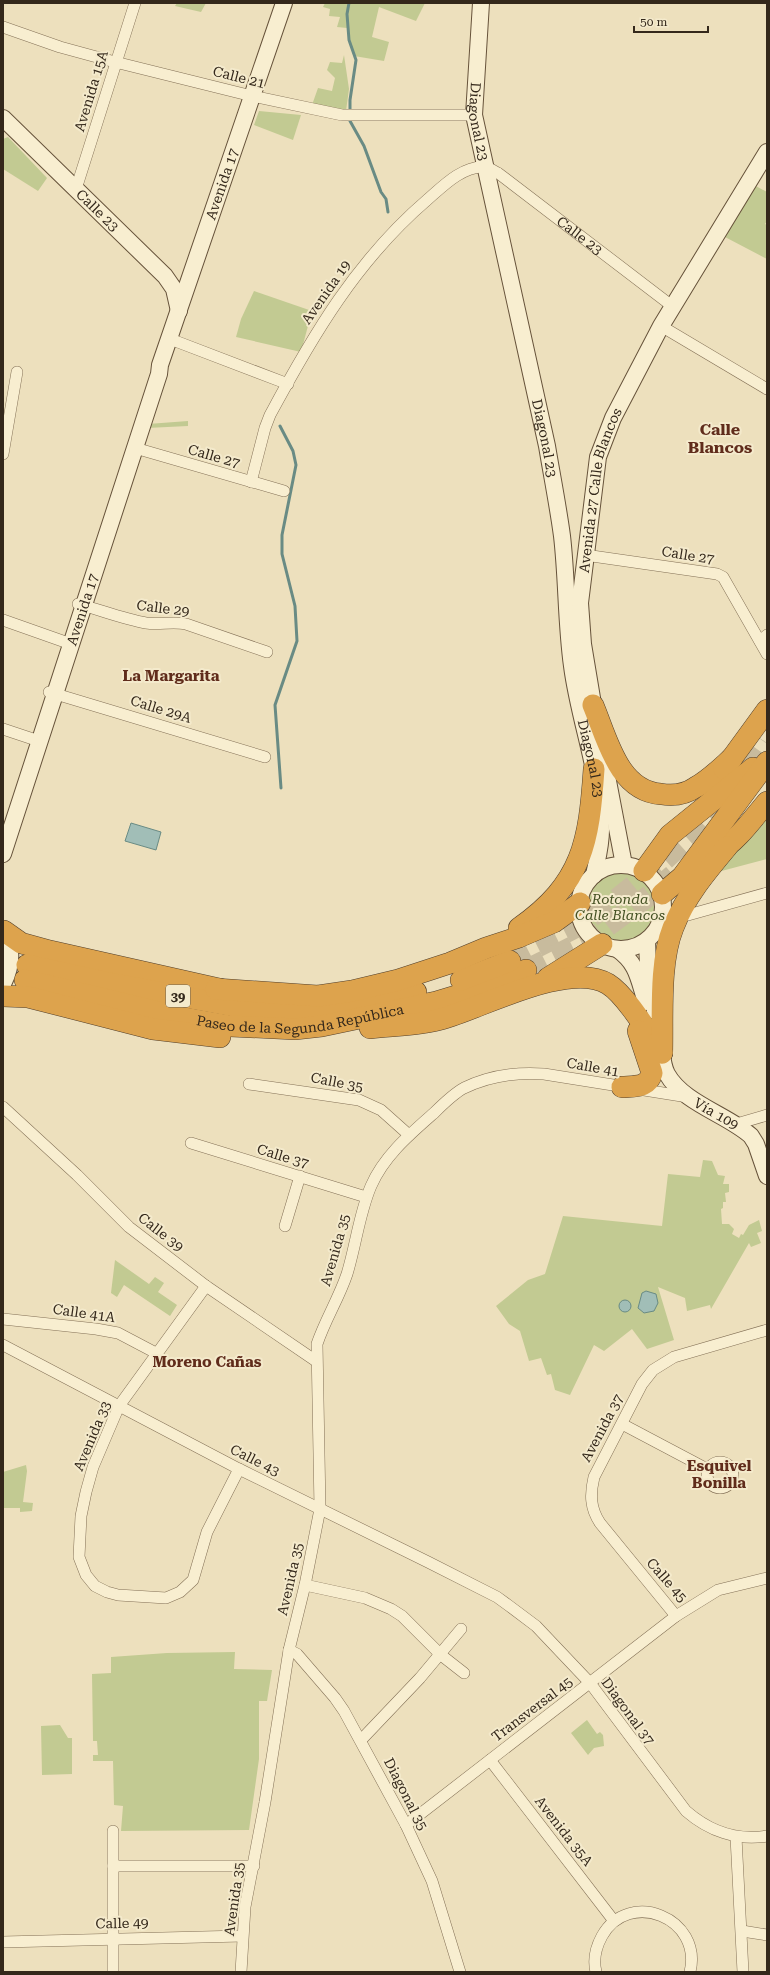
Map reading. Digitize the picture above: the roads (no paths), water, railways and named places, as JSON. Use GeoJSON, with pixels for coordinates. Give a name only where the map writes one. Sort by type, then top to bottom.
{"type":"FeatureCollection","features":[{"type":"Feature","properties":{"kind":"highway"},"geometry":{"type":"LineString","coordinates":[[593,705],[619,766],[627,778],[640,788],[653,794],[669,795],[687,792],[698,787],[732,758]]}},
{"type":"Feature","properties":{"kind":"highway"},"geometry":{"type":"LineString","coordinates":[[670,835],[709,789],[767,710]]}},
{"type":"Feature","properties":{"kind":"highway"},"geometry":{"type":"LineString","coordinates":[[634,868],[670,835],[767,757]]}},
{"type":"Feature","properties":{"kind":"highway"},"geometry":{"type":"LineString","coordinates":[[682,877],[767,762]]}},
{"type":"Feature","properties":{"kind":"highway"},"geometry":{"type":"LineString","coordinates":[[486,948],[535,917],[551,902],[568,881],[580,860],[586,839],[591,816],[594,769]]}},
{"type":"Feature","properties":{"kind":"highway"},"geometry":{"type":"LineString","coordinates":[[662,1053],[664,966],[673,928],[702,877],[767,802]]}},
{"type":"Feature","properties":{"kind":"highway"},"geometry":{"type":"LineString","coordinates":[[662,894],[682,877],[728,847]]}},
{"type":"Feature","properties":{"kind":"highway"},"geometry":{"type":"LineString","coordinates":[[216,989],[318,996],[352,992],[398,980],[450,963],[486,948],[519,937],[554,922],[580,903]]}},
{"type":"Feature","properties":{"kind":"highway"},"geometry":{"type":"LineString","coordinates":[[4,930],[21,943],[43,949],[259,998],[330,1006]]}},
{"type":"Feature","properties":{"kind":"highway"},"geometry":{"type":"LineString","coordinates":[[525,972],[609,947]]}},
{"type":"Feature","properties":{"kind":"highway","name":"Paseo de la Segunda República"},"geometry":{"type":"LineString","coordinates":[[26,972],[104,982],[228,1006],[283,1010],[330,1006],[426,990],[454,982],[525,972],[485,987],[436,1002],[313,1028],[265,1029],[230,1026],[179,1017],[26,972]]}},
{"type":"Feature","properties":{"kind":"highway"},"geometry":{"type":"LineString","coordinates":[[525,972],[598,980],[615,989],[662,1053]]}},
{"type":"Feature","properties":{"kind":"highway"},"geometry":{"type":"LineString","coordinates":[[3,996],[28,997],[153,1029],[212,1037],[268,1038],[313,1028]]}},
{"type":"Feature","properties":{"kind":"highway"},"geometry":{"type":"LineString","coordinates":[[622,1087],[642,1086],[648,1083],[652,1073],[632,1011]]}},
{"type":"Feature","properties":{"kind":"main road","name":"Avenida 17"},"geometry":{"type":"LineString","coordinates":[[3,831],[36,740],[135,448],[159,374],[160,366],[284,3]]}},
{"type":"Feature","properties":{"kind":"main road","name":"Diagonal 23"},"geometry":{"type":"LineString","coordinates":[[481,3],[474,115],[547,446],[562,536],[572,666],[594,769],[601,830],[600,852],[594,875]]}},
{"type":"Feature","properties":{"kind":"main road","name":"Calle 23"},"geometry":{"type":"LineString","coordinates":[[3,118],[158,269],[174,289],[179,311]]}},
{"type":"Feature","properties":{"kind":"main road","name":"Avenida 27 Calle Blancos"},"geometry":{"type":"LineString","coordinates":[[634,868],[593,705],[581,627],[580,603],[598,456],[613,418],[672,306],[767,152]]}},
{"type":"Feature","properties":{"kind":"main road"},"geometry":{"type":"LineString","coordinates":[[158,269],[169,272],[181,271],[196,263]]}},
{"type":"Feature","properties":{"kind":"main road","name":"Avenida 17"},"geometry":{"type":"LineString","coordinates":[[81,605],[116,488],[155,372],[160,366]]}},
{"type":"Feature","properties":{"kind":"main road","name":"Avenida 17"},"geometry":{"type":"LineString","coordinates":[[3,854],[36,740]]}},
{"type":"Feature","properties":{"kind":"main road"},"geometry":{"type":"LineString","coordinates":[[608,867],[634,868],[655,881],[662,894],[663,916],[657,930],[647,941],[633,948],[609,947],[589,934],[581,920],[580,903],[584,888],[594,875],[608,867]]}},
{"type":"Feature","properties":{"kind":"main road"},"geometry":{"type":"LineString","coordinates":[[3,984],[10,966],[11,958],[8,940],[4,930]]}},
{"type":"Feature","properties":{"kind":"main road","name":"Vía 109"},"geometry":{"type":"LineString","coordinates":[[647,941],[648,966],[662,1053]]}},
{"type":"Feature","properties":{"kind":"main road","name":"Vía 109"},"geometry":{"type":"LineString","coordinates":[[609,947],[628,957],[633,964],[668,1075],[690,1097],[751,1136],[756,1144],[767,1176]]}},
{"type":"Feature","properties":{"kind":"street","name":"Avenida 15A"},"geometry":{"type":"LineString","coordinates":[[76,189],[115,62],[135,3]]}},
{"type":"Feature","properties":{"kind":"street","name":"Calle 21"},"geometry":{"type":"LineString","coordinates":[[3,27],[60,47],[115,62],[252,96],[342,115],[474,115]]}},
{"type":"Feature","properties":{"kind":"street","name":"Calle 23"},"geometry":{"type":"LineString","coordinates":[[485,167],[498,173],[511,182],[672,306]]}},
{"type":"Feature","properties":{"kind":"street","name":"Avenida 19"},"geometry":{"type":"LineString","coordinates":[[251,482],[265,428],[318,328],[340,295],[376,250],[406,218],[448,182],[466,171],[485,167]]}},
{"type":"Feature","properties":{"kind":"street"},"geometry":{"type":"LineString","coordinates":[[661,326],[767,389]]}},
{"type":"Feature","properties":{"kind":"street"},"geometry":{"type":"LineString","coordinates":[[170,339],[288,384]]}},
{"type":"Feature","properties":{"kind":"street"},"geometry":{"type":"LineString","coordinates":[[3,454],[17,372]]}},
{"type":"Feature","properties":{"kind":"street","name":"Calle 27"},"geometry":{"type":"LineString","coordinates":[[135,448],[284,491]]}},
{"type":"Feature","properties":{"kind":"street","name":"Calle 27"},"geometry":{"type":"LineString","coordinates":[[585,555],[717,574],[723,578],[763,638],[767,654]]}},
{"type":"Feature","properties":{"kind":"street","name":"Calle 29"},"geometry":{"type":"LineString","coordinates":[[81,605],[138,621],[150,623],[176,621],[267,652]]}},
{"type":"Feature","properties":{"kind":"street"},"geometry":{"type":"LineString","coordinates":[[3,620],[68,643]]}},
{"type":"Feature","properties":{"kind":"street","name":"Calle 29A"},"geometry":{"type":"LineString","coordinates":[[52,692],[265,757]]}},
{"type":"Feature","properties":{"kind":"street"},"geometry":{"type":"LineString","coordinates":[[3,729],[36,740]]}},
{"type":"Feature","properties":{"kind":"street"},"geometry":{"type":"LineString","coordinates":[[688,915],[767,893]]}},
{"type":"Feature","properties":{"kind":"street","name":"Calle 41"},"geometry":{"type":"LineString","coordinates":[[409,1134],[464,1088],[491,1079],[527,1073],[690,1097]]}},
{"type":"Feature","properties":{"kind":"street","name":"Calle 35"},"geometry":{"type":"LineString","coordinates":[[249,1084],[359,1100],[381,1110],[409,1134]]}},
{"type":"Feature","properties":{"kind":"street","name":"Calle 39"},"geometry":{"type":"LineString","coordinates":[[3,1107],[77,1175],[129,1227],[206,1286],[316,1361]]}},
{"type":"Feature","properties":{"kind":"street"},"geometry":{"type":"LineString","coordinates":[[734,1125],[767,1115]]}},
{"type":"Feature","properties":{"kind":"street","name":"Avenida 35"},"geometry":{"type":"LineString","coordinates":[[241,1972],[242,1936],[245,1907],[254,1866],[289,1650],[305,1585],[320,1509],[316,1361],[318,1344],[321,1332],[346,1276],[366,1197],[384,1163],[409,1134]]}},
{"type":"Feature","properties":{"kind":"street","name":"Calle 37"},"geometry":{"type":"LineString","coordinates":[[191,1143],[366,1197]]}},
{"type":"Feature","properties":{"kind":"street"},"geometry":{"type":"LineString","coordinates":[[285,1226],[300,1176]]}},
{"type":"Feature","properties":{"kind":"street","name":"Avenida 33"},"geometry":{"type":"LineString","coordinates":[[206,1286],[119,1406],[93,1467],[81,1516],[79,1557],[86,1575],[96,1586],[107,1592],[118,1595],[166,1598],[180,1592],[193,1580],[207,1532],[239,1469]]}},
{"type":"Feature","properties":{"kind":"street","name":"Calle 41A"},"geometry":{"type":"LineString","coordinates":[[3,1319],[96,1329],[118,1333],[156,1353]]}},
{"type":"Feature","properties":{"kind":"street","name":"Avenida 37"},"geometry":{"type":"LineString","coordinates":[[592,1505],[591,1493],[594,1477],[642,1384],[653,1370],[674,1357],[767,1330]]}},
{"type":"Feature","properties":{"kind":"street","name":"Calle 43"},"geometry":{"type":"LineString","coordinates":[[3,1345],[239,1469],[497,1597]]}},
{"type":"Feature","properties":{"kind":"street"},"geometry":{"type":"LineString","coordinates":[[622,1424],[709,1470]]}},
{"type":"Feature","properties":{"kind":"street","name":"Calle 45"},"geometry":{"type":"LineString","coordinates":[[592,1505],[595,1515],[610,1537],[676,1616],[718,1590],[767,1578]]}},
{"type":"Feature","properties":{"kind":"street"},"geometry":{"type":"LineString","coordinates":[[305,1585],[366,1598],[391,1609],[410,1624],[441,1654],[464,1673]]}},
{"type":"Feature","properties":{"kind":"street","name":"Diagonal 37"},"geometry":{"type":"LineString","coordinates":[[497,1597],[536,1626],[590,1683],[686,1811],[708,1826],[736,1837]]}},
{"type":"Feature","properties":{"kind":"street","name":"Transversal 45"},"geometry":{"type":"LineString","coordinates":[[406,1825],[676,1616]]}},
{"type":"Feature","properties":{"kind":"street"},"geometry":{"type":"LineString","coordinates":[[361,1740],[391,1711],[461,1629]]}},
{"type":"Feature","properties":{"kind":"street","name":"Diagonal 35"},"geometry":{"type":"LineString","coordinates":[[289,1650],[297,1654],[335,1698],[361,1740],[406,1825],[432,1881],[460,1972]]}},
{"type":"Feature","properties":{"kind":"street","name":"Avenida 35A"},"geometry":{"type":"LineString","coordinates":[[490,1760],[614,1921]]}},
{"type":"Feature","properties":{"kind":"street"},"geometry":{"type":"LineString","coordinates":[[113,1831],[113,1972]]}},
{"type":"Feature","properties":{"kind":"street"},"geometry":{"type":"LineString","coordinates":[[743,1972],[736,1837],[767,1836]]}},
{"type":"Feature","properties":{"kind":"street"},"geometry":{"type":"LineString","coordinates":[[113,1866],[254,1866]]}},
{"type":"Feature","properties":{"kind":"street"},"geometry":{"type":"LineString","coordinates":[[596,1972],[595,1956],[598,1943],[604,1931],[614,1921],[628,1914],[644,1911],[660,1914],[674,1922],[685,1934],[691,1948],[692,1964],[690,1972]]}},
{"type":"Feature","properties":{"kind":"street"},"geometry":{"type":"LineString","coordinates":[[742,1930],[767,1935]]}},
{"type":"Feature","properties":{"kind":"street","name":"Calle 49"},"geometry":{"type":"LineString","coordinates":[[3,1942],[112,1938],[242,1936]]}},
{"type":"Feature","properties":{"kind":"water"},"geometry":{"type":"Polygon","coordinates":[[[131,823],[161,832],[156,850],[125,841],[131,823]]]}},
{"type":"Feature","properties":{"kind":"water"},"geometry":{"type":"Polygon","coordinates":[[[646,1291],[656,1294],[658,1303],[654,1311],[644,1313],[638,1308],[642,1293],[646,1291]]]}},
{"type":"Feature","properties":{"kind":"water"},"geometry":{"type":"Polygon","coordinates":[[[623,1300],[627,1300],[631,1306],[627,1312],[623,1312],[619,1308],[619,1304],[623,1300]]]}},
{"type":"Feature","properties":{"kind":"waterway"},"geometry":{"type":"LineString","coordinates":[[349,3],[347,14],[349,40],[356,60],[350,100],[350,121],[364,146],[381,192],[386,199],[388,212]]}},
{"type":"Feature","properties":{"kind":"waterway"},"geometry":{"type":"LineString","coordinates":[[280,426],[293,451],[296,465],[282,535],[282,554],[295,606],[297,641],[275,705],[281,788]]}},
{"type":"Feature","properties":{"kind":"tunnel"},"geometry":{"type":"LineString","coordinates":[[510,961],[577,927],[618,898],[660,864],[699,829],[733,792],[767,743]]}},
{"type":"Feature","properties":{"kind":"tunnel"},"geometry":{"type":"LineString","coordinates":[[526,970],[594,936],[650,895],[673,875]]}},
{"type":"Feature","properties":{"kind":"district","name":"Calle Blancos"},"geometry":{"type":"Point","coordinates":[720,438]}},
{"type":"Feature","properties":{"kind":"district","name":"La Margarita"},"geometry":{"type":"Point","coordinates":[171,676]}},
{"type":"Feature","properties":{"kind":"district","name":"Moreno Cañas"},"geometry":{"type":"Point","coordinates":[207,1362]}},
{"type":"Feature","properties":{"kind":"district","name":"Esquivel Bonilla"},"geometry":{"type":"Point","coordinates":[719,1474]}},
{"type":"Feature","properties":{"kind":"park label","name":"Rotonda Calle Blancos"},"geometry":{"type":"Point","coordinates":[620,908]}}]}
